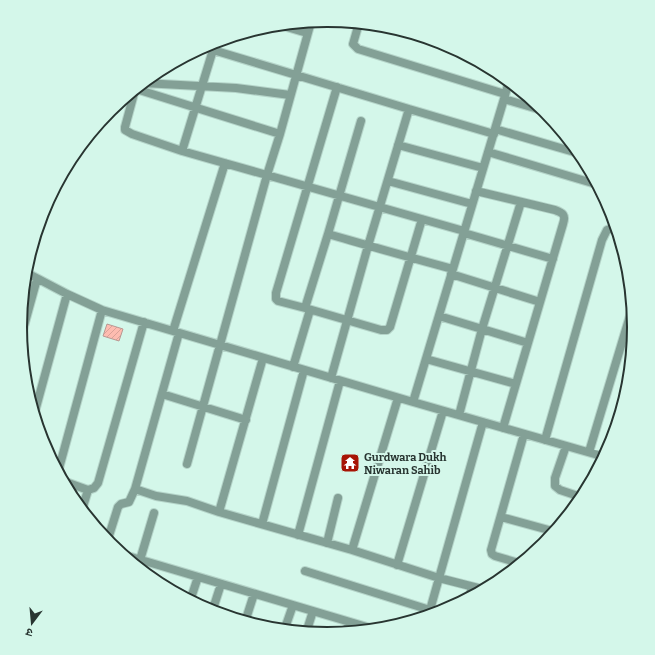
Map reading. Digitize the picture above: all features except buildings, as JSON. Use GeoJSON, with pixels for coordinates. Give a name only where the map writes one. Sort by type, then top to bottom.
{"type":"FeatureCollection","features":[{"type":"Feature","properties":{"kind":"street"},"geometry":{"type":"LineString","coordinates":[[187,464],[309,28]]}},
{"type":"Feature","properties":{"kind":"street"},"geometry":{"type":"LineString","coordinates":[[295,29],[307,33]]}},
{"type":"Feature","properties":{"kind":"street"},"geometry":{"type":"LineString","coordinates":[[357,29],[353,44],[358,49],[531,106]]}},
{"type":"Feature","properties":{"kind":"street"},"geometry":{"type":"LineString","coordinates":[[182,151],[213,50],[409,109],[570,151]]}},
{"type":"Feature","properties":{"kind":"street"},"geometry":{"type":"LineString","coordinates":[[153,84],[202,86],[290,96]]}},
{"type":"Feature","properties":{"kind":"street"},"geometry":{"type":"LineString","coordinates":[[413,402],[507,87]]}},
{"type":"Feature","properties":{"kind":"street"},"geometry":{"type":"LineString","coordinates":[[338,88],[275,297],[278,301],[381,330],[389,329],[422,219]]}},
{"type":"Feature","properties":{"kind":"street"},"geometry":{"type":"LineString","coordinates":[[142,91],[280,134]]}},
{"type":"Feature","properties":{"kind":"street"},"geometry":{"type":"LineString","coordinates":[[133,99],[125,130],[132,134],[182,151],[422,219],[507,246],[553,258]]}},
{"type":"Feature","properties":{"kind":"street"},"geometry":{"type":"LineString","coordinates":[[331,378],[368,246],[409,109]]}},
{"type":"Feature","properties":{"kind":"street"},"geometry":{"type":"LineString","coordinates":[[293,367],[328,234],[361,121]]}},
{"type":"Feature","properties":{"kind":"street"},"geometry":{"type":"LineString","coordinates":[[398,145],[483,168]]}},
{"type":"Feature","properties":{"kind":"street"},"geometry":{"type":"LineString","coordinates":[[488,152],[591,184]]}},
{"type":"Feature","properties":{"kind":"street"},"geometry":{"type":"LineString","coordinates":[[109,534],[118,507],[121,504],[129,502],[135,489],[162,394],[176,332],[225,163]]}},
{"type":"Feature","properties":{"kind":"street"},"geometry":{"type":"LineString","coordinates":[[388,181],[472,204]]}},
{"type":"Feature","properties":{"kind":"street"},"geometry":{"type":"LineString","coordinates":[[476,191],[555,210],[564,214],[564,220],[503,428]]}},
{"type":"Feature","properties":{"kind":"street"},"geometry":{"type":"LineString","coordinates":[[458,415],[520,202]]}},
{"type":"Feature","properties":{"kind":"street"},"geometry":{"type":"LineString","coordinates":[[545,440],[602,240],[607,230],[611,229]]}},
{"type":"Feature","properties":{"kind":"street"},"geometry":{"type":"LineString","coordinates":[[328,234],[410,257],[494,288],[540,302]]}},
{"type":"Feature","properties":{"kind":"street"},"geometry":{"type":"LineString","coordinates":[[32,276],[102,310],[398,398],[599,455]]}},
{"type":"Feature","properties":{"kind":"street"},"geometry":{"type":"LineString","coordinates":[[28,312],[37,279]]}},
{"type":"Feature","properties":{"kind":"street"},"geometry":{"type":"LineString","coordinates":[[37,405],[68,294]]}},
{"type":"Feature","properties":{"kind":"street"},"geometry":{"type":"LineString","coordinates":[[60,464],[102,310]]}},
{"type":"Feature","properties":{"kind":"street"},"geometry":{"type":"LineString","coordinates":[[439,316],[528,343]]}},
{"type":"Feature","properties":{"kind":"street"},"geometry":{"type":"LineString","coordinates":[[71,484],[88,490],[94,488],[98,484],[144,322]]}},
{"type":"Feature","properties":{"kind":"street"},"geometry":{"type":"LineString","coordinates":[[589,452],[628,323]]}},
{"type":"Feature","properties":{"kind":"street"},"geometry":{"type":"LineString","coordinates":[[219,512],[263,358]]}},
{"type":"Feature","properties":{"kind":"street"},"geometry":{"type":"LineString","coordinates":[[426,359],[516,384]]}},
{"type":"Feature","properties":{"kind":"street"},"geometry":{"type":"LineString","coordinates":[[262,524],[304,370]]}},
{"type":"Feature","properties":{"kind":"street"},"geometry":{"type":"LineString","coordinates":[[298,535],[340,381]]}},
{"type":"Feature","properties":{"kind":"street"},"geometry":{"type":"LineString","coordinates":[[162,394],[246,420]]}},
{"type":"Feature","properties":{"kind":"street"},"geometry":{"type":"LineString","coordinates":[[352,550],[398,398]]}},
{"type":"Feature","properties":{"kind":"street"},"geometry":{"type":"LineString","coordinates":[[397,565],[443,411]]}},
{"type":"Feature","properties":{"kind":"street"},"geometry":{"type":"LineString","coordinates":[[430,610],[483,422]]}},
{"type":"Feature","properties":{"kind":"street"},"geometry":{"type":"LineString","coordinates":[[515,562],[495,556],[491,547],[524,434]]}},
{"type":"Feature","properties":{"kind":"street"},"geometry":{"type":"LineString","coordinates":[[566,446],[555,478],[555,486],[560,490],[576,495]]}},
{"type":"Feature","properties":{"kind":"street"},"geometry":{"type":"LineString","coordinates":[[135,489],[156,496],[187,501],[219,512],[352,550],[439,578],[478,588]]}},
{"type":"Feature","properties":{"kind":"street"},"geometry":{"type":"LineString","coordinates":[[84,503],[88,490]]}},
{"type":"Feature","properties":{"kind":"street"},"geometry":{"type":"LineString","coordinates":[[327,543],[338,498]]}},
{"type":"Feature","properties":{"kind":"street"},"geometry":{"type":"LineString","coordinates":[[140,560],[154,513]]}},
{"type":"Feature","properties":{"kind":"street"},"geometry":{"type":"LineString","coordinates":[[501,517],[549,530]]}},
{"type":"Feature","properties":{"kind":"street"},"geometry":{"type":"LineString","coordinates":[[136,559],[361,626]]}},
{"type":"Feature","properties":{"kind":"street"},"geometry":{"type":"LineString","coordinates":[[305,571],[425,612]]}},
{"type":"Feature","properties":{"kind":"street"},"geometry":{"type":"LineString","coordinates":[[192,595],[198,577]]}},
{"type":"Feature","properties":{"kind":"street"},"geometry":{"type":"LineString","coordinates":[[214,605],[221,584]]}},
{"type":"Feature","properties":{"kind":"street"},"geometry":{"type":"LineString","coordinates":[[471,592],[472,586]]}},
{"type":"Feature","properties":{"kind":"street"},"geometry":{"type":"LineString","coordinates":[[247,617],[254,594]]}},
{"type":"Feature","properties":{"kind":"street"},"geometry":{"type":"LineString","coordinates":[[286,625],[293,605]]}},
{"type":"Feature","properties":{"kind":"street"},"geometry":{"type":"LineString","coordinates":[[308,627],[313,611]]}},
{"type":"Feature","properties":{"kind":"street"},"geometry":{"type":"LineString","coordinates":[[348,627],[349,622]]}},
{"type":"Feature","properties":{"kind":"place","name":"Gurdwara Dukh Niwaran Sahib"},"geometry":{"type":"Point","coordinates":[350,463]}}]}
